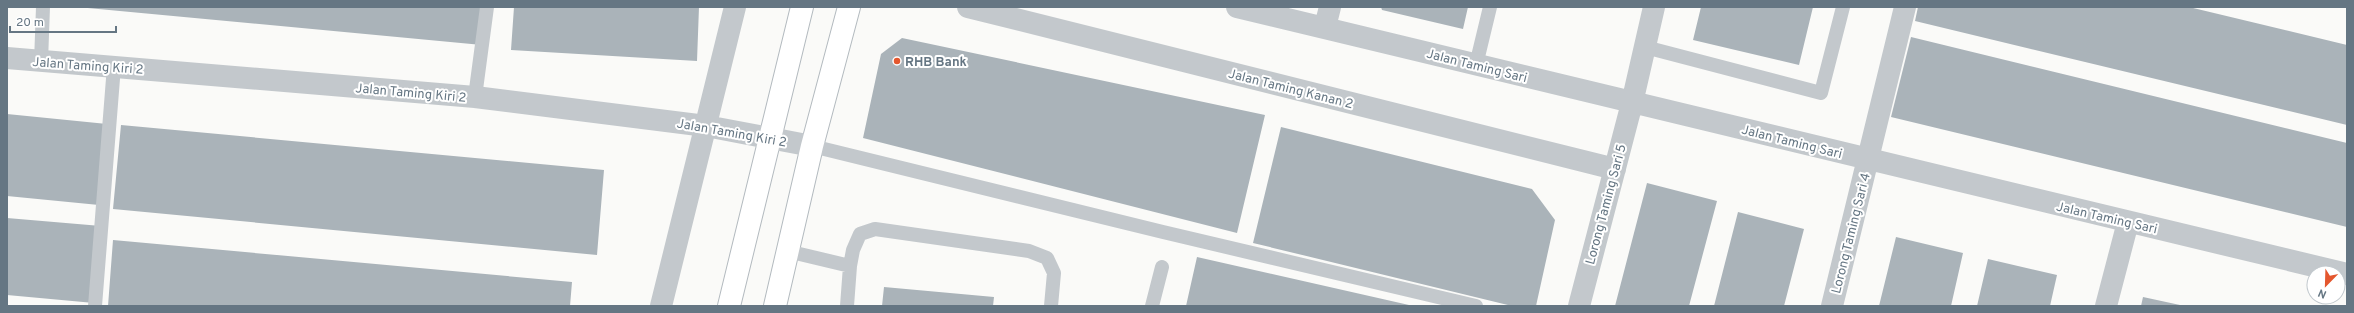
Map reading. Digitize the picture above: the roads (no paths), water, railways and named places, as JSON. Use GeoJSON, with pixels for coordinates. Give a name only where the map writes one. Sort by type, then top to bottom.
{"type":"FeatureCollection","features":[{"type":"Feature","properties":{"kind":"street"},"geometry":{"type":"LineString","coordinates":[[661,306],[735,7]]}},
{"type":"Feature","properties":{"kind":"street"},"geometry":{"type":"LineString","coordinates":[[729,306],[802,7]]}},
{"type":"Feature","properties":{"kind":"street"},"geometry":{"type":"LineString","coordinates":[[775,306],[786,251],[849,7]]}},
{"type":"Feature","properties":{"kind":"street","name":"Jalan Taming Kanan 2"},"geometry":{"type":"LineString","coordinates":[[968,7],[1615,169]]}},
{"type":"Feature","properties":{"kind":"street","name":"Jalan Taming Sari"},"geometry":{"type":"LineString","coordinates":[[1237,7],[1327,17],[1476,65],[2347,274]]}},
{"type":"Feature","properties":{"kind":"street","name":"Lorong Taming Sari 5"},"geometry":{"type":"LineString","coordinates":[[1578,306],[1632,103],[1654,7]]}},
{"type":"Feature","properties":{"kind":"street","name":"Lorong Taming Sari 4"},"geometry":{"type":"LineString","coordinates":[[1832,306],[1905,7]]}},
{"type":"Feature","properties":{"kind":"street","name":"Jalan Taming Kiri 2"},"geometry":{"type":"LineString","coordinates":[[7,58],[475,97],[706,126],[812,146]]}},
{"type":"Feature","properties":{"kind":"street"},"geometry":{"type":"LineString","coordinates":[[2106,306],[2128,222]]}},
{"type":"Feature","properties":{"kind":"lane"},"geometry":{"type":"LineString","coordinates":[[41,62],[43,7]]}},
{"type":"Feature","properties":{"kind":"lane"},"geometry":{"type":"LineString","coordinates":[[475,97],[487,7]]}},
{"type":"Feature","properties":{"kind":"lane"},"geometry":{"type":"LineString","coordinates":[[1476,65],[1490,7]]}},
{"type":"Feature","properties":{"kind":"lane"},"geometry":{"type":"LineString","coordinates":[[1645,47],[1821,93],[1843,7]]}},
{"type":"Feature","properties":{"kind":"lane"},"geometry":{"type":"LineString","coordinates":[[95,306],[114,66]]}},
{"type":"Feature","properties":{"kind":"lane"},"geometry":{"type":"LineString","coordinates":[[812,146],[1163,232],[1476,306]]}},
{"type":"Feature","properties":{"kind":"lane"},"geometry":{"type":"LineString","coordinates":[[847,306],[850,266],[853,250],[860,234],[874,229],[1028,251],[1047,258],[1054,273],[1051,306]]}},
{"type":"Feature","properties":{"kind":"lane"},"geometry":{"type":"LineString","coordinates":[[786,251],[850,266]]}},
{"type":"Feature","properties":{"kind":"lane"},"geometry":{"type":"LineString","coordinates":[[1152,306],[1162,267]]}},
{"type":"Feature","properties":{"kind":"place","name":"RHB Bank"},"geometry":{"type":"Point","coordinates":[897,61]}}]}
